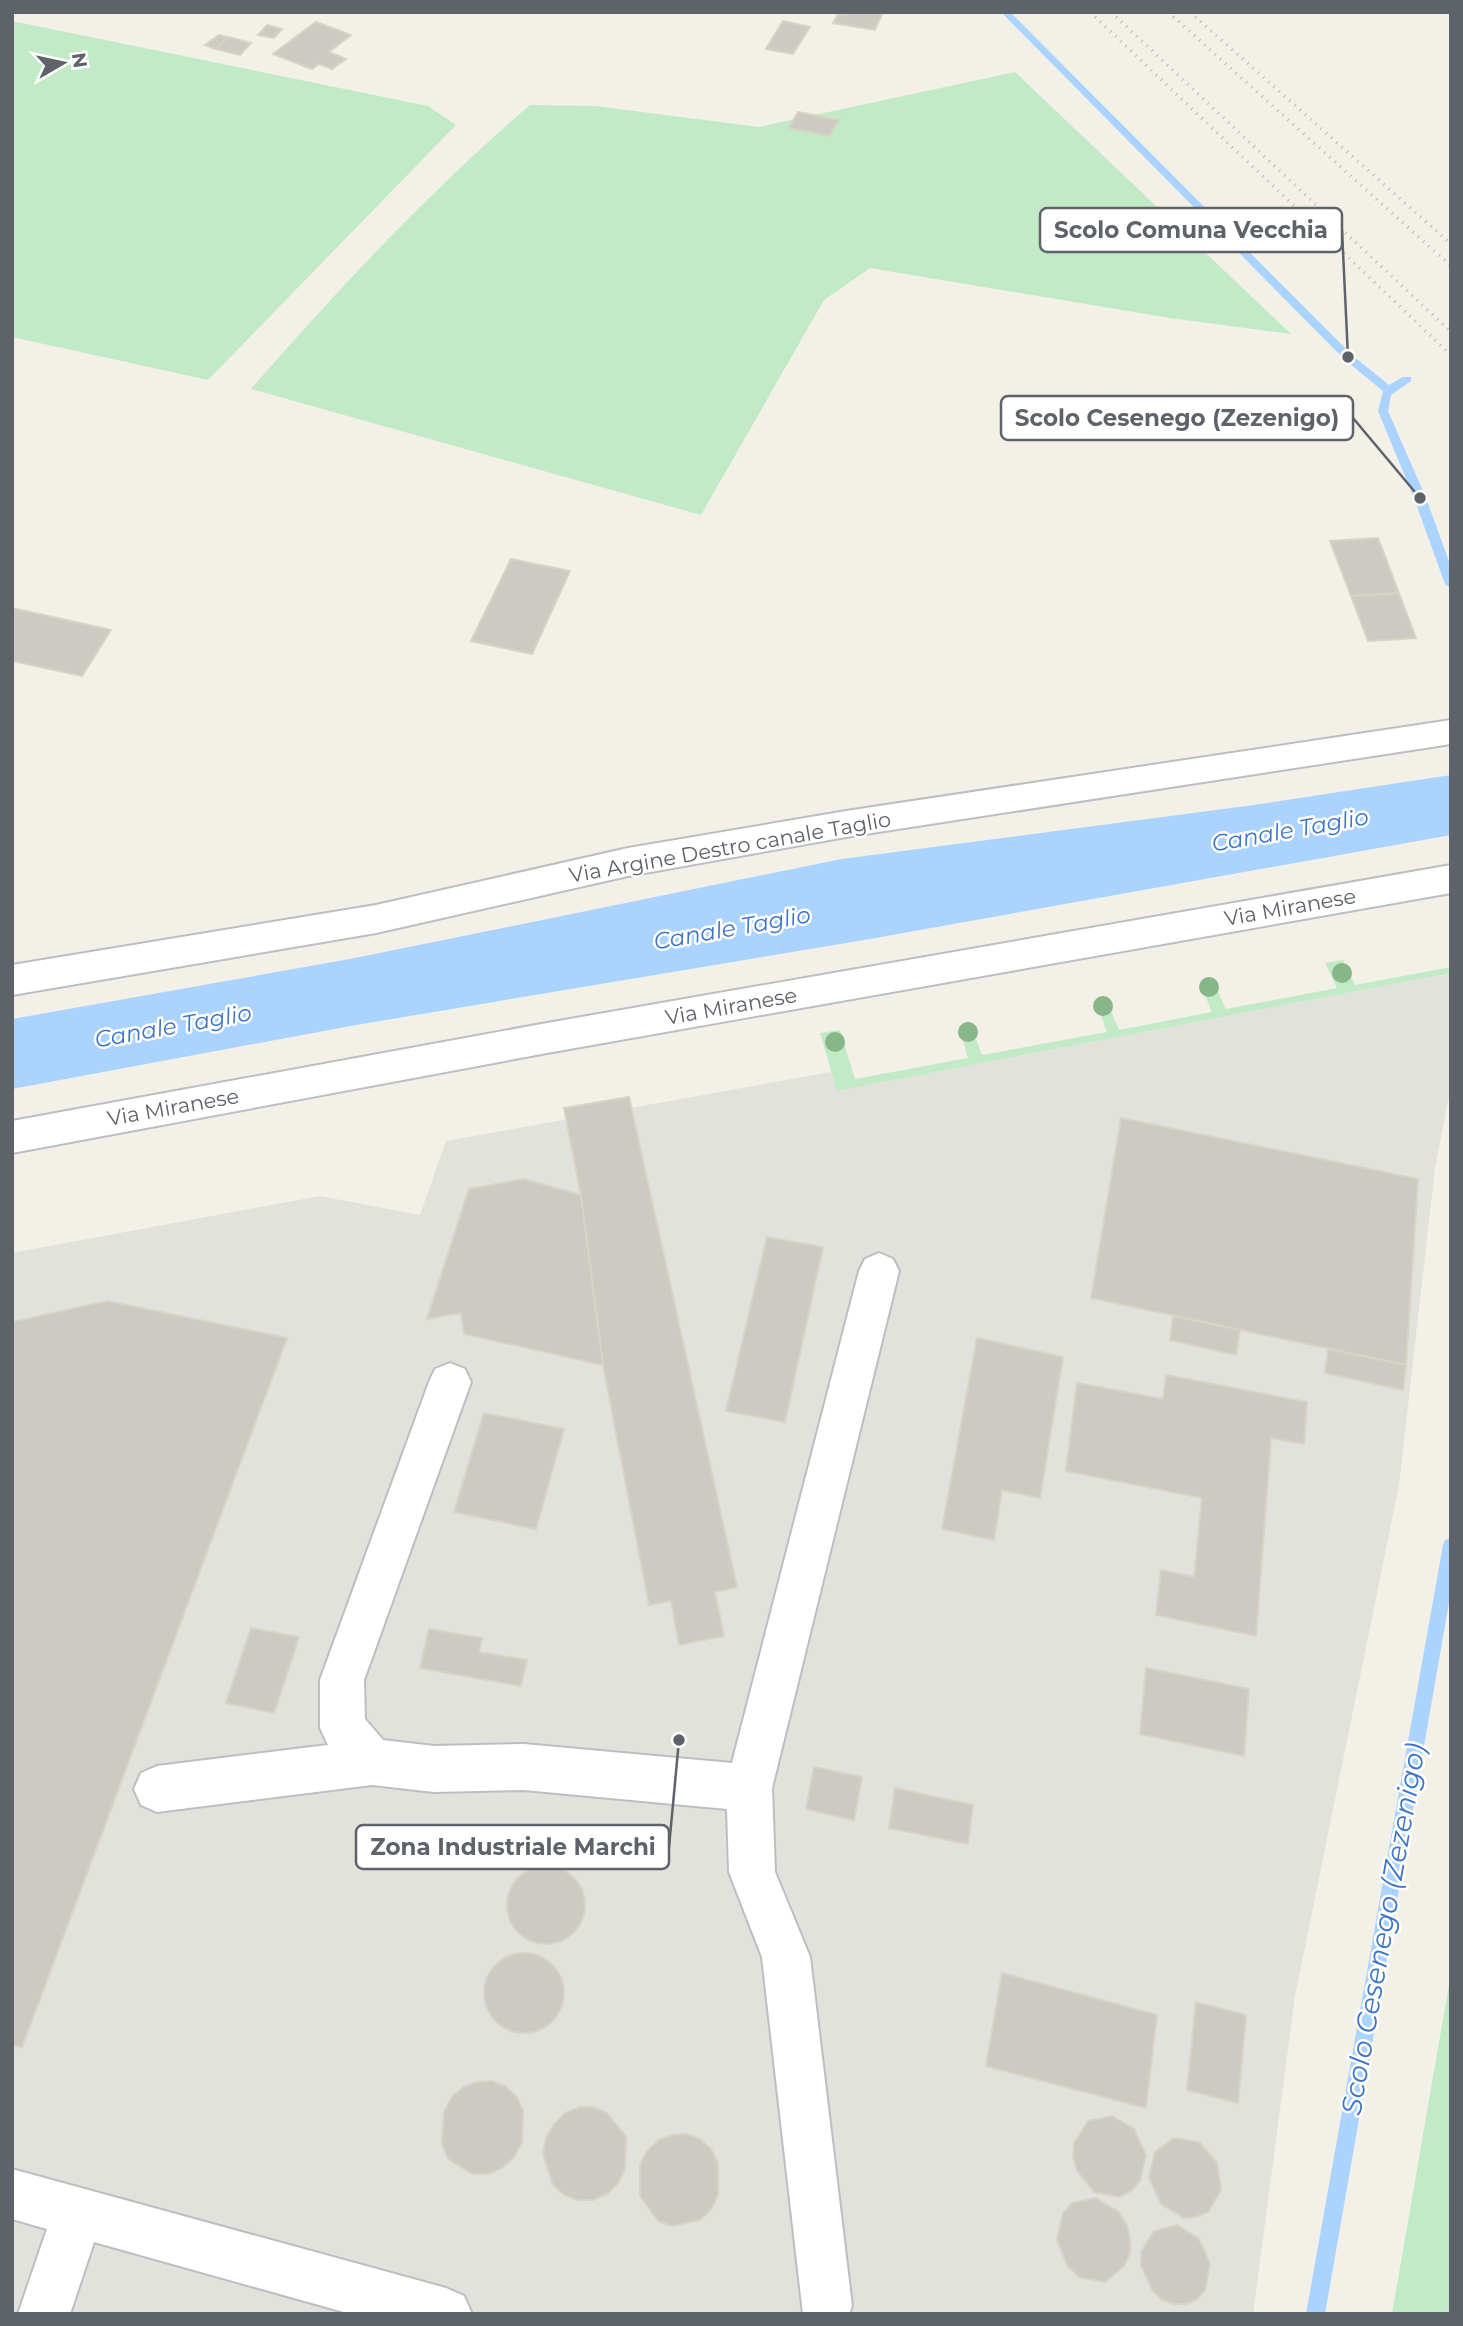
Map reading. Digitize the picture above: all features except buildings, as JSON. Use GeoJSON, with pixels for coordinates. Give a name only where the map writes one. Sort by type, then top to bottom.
{"type":"FeatureCollection","features":[{"type":"Feature","properties":{"kind":"street","name":"Via Argine Destro canale Taglio"},"geometry":{"type":"LineString","coordinates":[[12,980],[376,919],[628,862],[846,824],[1451,732]]}},
{"type":"Feature","properties":{"kind":"street","name":"Via Miranese"},"geometry":{"type":"LineString","coordinates":[[12,1137],[547,1038],[1451,879]]}},
{"type":"Feature","properties":{"kind":"street"},"geometry":{"type":"LineString","coordinates":[[830,2311],[786,1957],[752,1872],[749,1788],[879,1271]]}},
{"type":"Feature","properties":{"kind":"street"},"geometry":{"type":"LineString","coordinates":[[372,1762],[343,1728],[342,1680],[450,1382]]}},
{"type":"Feature","properties":{"kind":"street"},"geometry":{"type":"LineString","coordinates":[[157,1789],[372,1762],[434,1769],[524,1767],[749,1788]]}},
{"type":"Feature","properties":{"kind":"street"},"geometry":{"type":"LineString","coordinates":[[12,2194],[446,2314]]}},
{"type":"Feature","properties":{"kind":"street"},"geometry":{"type":"LineString","coordinates":[[44,2314],[78,2212]]}},
{"type":"Feature","properties":{"kind":"shaded area"},"geometry":{"type":"Polygon","coordinates":[[[1451,973],[1451,1086],[1435,1168],[1399,1485],[1295,1996],[1253,2314],[12,2314],[12,1253],[320,1196],[420,1215],[446,1141],[831,1072],[837,1091],[1451,973]]]}},
{"type":"Feature","properties":{"kind":"green space"},"geometry":{"type":"Polygon","coordinates":[[[12,21],[428,106],[456,125],[208,380],[12,337],[12,21]]]}},
{"type":"Feature","properties":{"kind":"green space"},"geometry":{"type":"Polygon","coordinates":[[[1015,72],[1291,334],[1170,318],[870,268],[824,300],[701,515],[251,389],[386,242],[456,172],[530,105],[595,106],[759,127],[1015,72]]]}},
{"type":"Feature","properties":{"kind":"green space"},"geometry":{"type":"Polygon","coordinates":[[[1343,960],[1355,985],[1451,967],[1451,973],[837,1091],[820,1033],[840,1030],[855,1079],[968,1058],[960,1031],[972,1029],[982,1055],[1107,1032],[1097,1006],[1108,1004],[1119,1030],[1212,1012],[1201,986],[1214,984],[1226,1009],[1337,988],[1325,963],[1343,960]]]}},
{"type":"Feature","properties":{"kind":"green space"},"geometry":{"type":"Polygon","coordinates":[[[1451,1973],[1451,2314],[1392,2314],[1451,1973]]]}},
{"type":"Feature","properties":{"kind":"water","name":"Canale Taglio"},"geometry":{"type":"Polygon","coordinates":[[[1451,775],[1451,835],[864,940],[356,1025],[12,1089],[12,1019],[350,959],[842,859],[1254,805],[1451,775]]]}},
{"type":"Feature","properties":{"kind":"waterway"},"geometry":{"type":"LineString","coordinates":[[1005,12],[1348,357],[1388,390]]}},
{"type":"Feature","properties":{"kind":"waterway","name":"Scolo Cesenego (Zezenigo)"},"geometry":{"type":"LineString","coordinates":[[1407,379],[1389,391],[1384,399],[1383,411],[1420,498],[1451,584]]}},
{"type":"Feature","properties":{"kind":"waterway","name":"Scolo Cesenego (Zezenigo)"},"geometry":{"type":"LineString","coordinates":[[1315,2314],[1451,1545]]}},
{"type":"Feature","properties":{"kind":"railway"},"geometry":{"type":"LineString","coordinates":[[1090,12],[1451,355]]}},
{"type":"Feature","properties":{"kind":"railway"},"geometry":{"type":"LineString","coordinates":[[1111,12],[1451,332]]}},
{"type":"Feature","properties":{"kind":"railway"},"geometry":{"type":"LineString","coordinates":[[1168,12],[1451,266]]}},
{"type":"Feature","properties":{"kind":"railway"},"geometry":{"type":"LineString","coordinates":[[1190,12],[1451,244]]}},
{"type":"Feature","properties":{"kind":"place","name":"Scolo Comuna Vecchia"},"geometry":{"type":"Point","coordinates":[1348,357]}},
{"type":"Feature","properties":{"kind":"place","name":"Scolo Cesenego (Zezenigo)"},"geometry":{"type":"Point","coordinates":[1420,498]}},
{"type":"Feature","properties":{"kind":"place","name":"Zona Industriale Marchi"},"geometry":{"type":"Point","coordinates":[679,1740]}}]}
